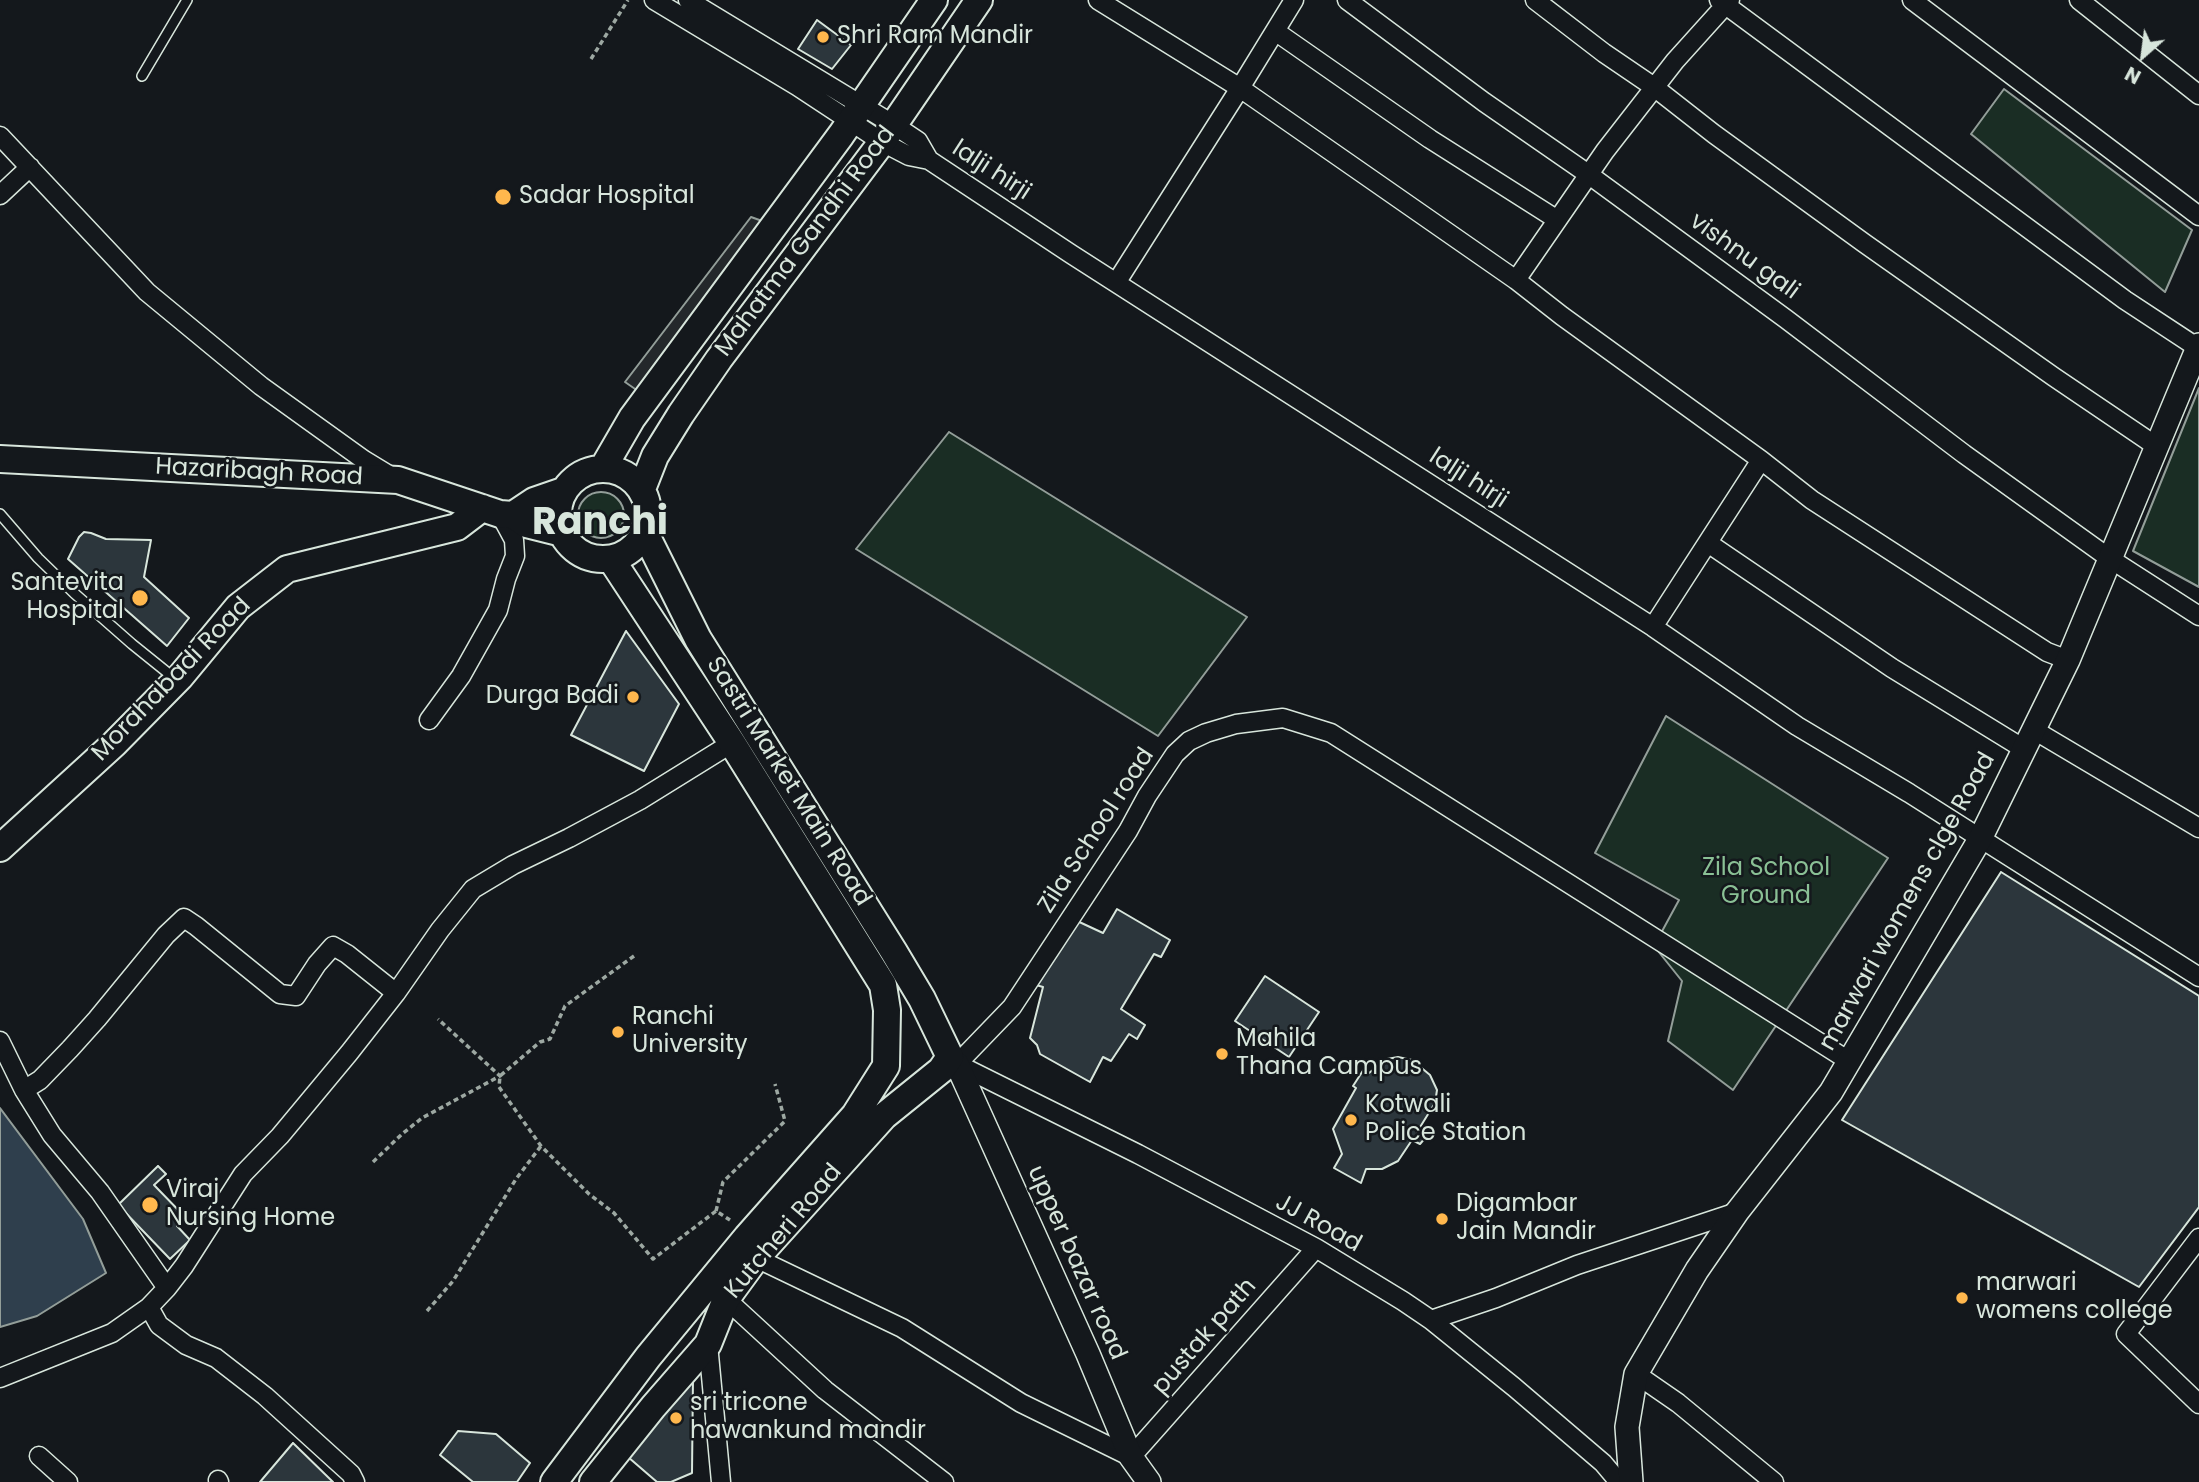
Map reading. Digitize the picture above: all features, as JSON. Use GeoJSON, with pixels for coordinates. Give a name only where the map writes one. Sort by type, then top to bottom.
{"type":"FeatureCollection","features":[{"type":"Feature","properties":{"kind":"main road","name":"Mahatma Gandhi Road"},"geometry":{"type":"LineString","coordinates":[[603,468],[632,418],[857,113],[934,0]]}},
{"type":"Feature","properties":{"kind":"main road","name":"Mahatma Gandhi Road"},"geometry":{"type":"LineString","coordinates":[[642,489],[655,456],[689,403],[888,133],[979,0]]}},
{"type":"Feature","properties":{"kind":"main road","name":"Hazaribagh Road"},"geometry":{"type":"LineString","coordinates":[[0,458],[398,480],[498,512],[526,524],[562,533]]}},
{"type":"Feature","properties":{"kind":"main road"},"geometry":{"type":"LineString","coordinates":[[498,512],[563,491],[588,471],[603,468],[618,471],[631,478],[642,489],[648,503],[649,518],[645,533],[637,545],[625,554],[611,559],[597,559],[582,554],[570,545],[562,533],[558,519],[563,491]]}},
{"type":"Feature","properties":{"kind":"main road","name":"Morahabadi Road"},"geometry":{"type":"LineString","coordinates":[[0,848],[114,744],[180,677],[238,607],[287,569],[457,527],[498,512]]}},
{"type":"Feature","properties":{"kind":"main road","name":"Sastri Market Main Road"},"geometry":{"type":"LineString","coordinates":[[645,533],[698,639],[894,952],[937,1028],[952,1062]]}},
{"type":"Feature","properties":{"kind":"main road"},"geometry":{"type":"LineString","coordinates":[[554,1482],[648,1357],[752,1247],[855,1115],[886,1066],[887,1010],[883,985],[732,743],[611,559]]}},
{"type":"Feature","properties":{"kind":"main road","name":"Kutcheri Road"},"geometry":{"type":"LineString","coordinates":[[593,1482],[708,1344],[726,1299],[752,1247],[884,1116],[952,1062]]}},
{"type":"Feature","properties":{"kind":"street"},"geometry":{"type":"LineString","coordinates":[[654,0],[857,113]]}},
{"type":"Feature","properties":{"kind":"street"},"geometry":{"type":"LineString","coordinates":[[688,0],[857,113]]}},
{"type":"Feature","properties":{"kind":"street"},"geometry":{"type":"LineString","coordinates":[[1097,0],[1240,89],[1516,279],[1562,316],[1812,500],[2047,652],[2067,660]]}},
{"type":"Feature","properties":{"kind":"street"},"geometry":{"type":"LineString","coordinates":[[1116,283],[1294,0]]}},
{"type":"Feature","properties":{"kind":"street","name":"vishnu gali"},"geometry":{"type":"LineString","coordinates":[[1347,0],[1786,319],[1964,454],[2109,558],[2199,616]]}},
{"type":"Feature","properties":{"kind":"street"},"geometry":{"type":"LineString","coordinates":[[1535,0],[1864,243],[2156,446]]}},
{"type":"Feature","properties":{"kind":"street"},"geometry":{"type":"LineString","coordinates":[[1912,0],[2199,216]]}},
{"type":"Feature","properties":{"kind":"street"},"geometry":{"type":"LineString","coordinates":[[2080,0],[2199,95]]}},
{"type":"Feature","properties":{"kind":"street"},"geometry":{"type":"LineString","coordinates":[[1516,279],[1588,174],[1654,87],[1725,2],[2125,300],[2198,346]]}},
{"type":"Feature","properties":{"kind":"street"},"geometry":{"type":"LineString","coordinates":[[1275,31],[1430,139],[1556,219]]}},
{"type":"Feature","properties":{"kind":"street","name":"lalji hirji"},"geometry":{"type":"LineString","coordinates":[[857,113],[888,133],[918,141],[929,160],[1116,283],[1653,627],[1797,726],[1909,793],[2199,977]]}},
{"type":"Feature","properties":{"kind":"street"},"geometry":{"type":"LineString","coordinates":[[0,136],[147,292],[261,386],[364,460],[398,480]]}},
{"type":"Feature","properties":{"kind":"street"},"geometry":{"type":"LineString","coordinates":[[0,195],[30,167]]}},
{"type":"Feature","properties":{"kind":"street","name":"marwari womens clge Road"},"geometry":{"type":"LineString","coordinates":[[1636,1374],[1697,1270],[1737,1212],[1831,1092],[1980,839],[2067,660],[2198,346]]}},
{"type":"Feature","properties":{"kind":"street"},"geometry":{"type":"LineString","coordinates":[[1653,627],[1761,460]]}},
{"type":"Feature","properties":{"kind":"street"},"geometry":{"type":"LineString","coordinates":[[429,720],[449,696],[498,610],[515,556],[514,540],[498,512]]}},
{"type":"Feature","properties":{"kind":"street"},"geometry":{"type":"LineString","coordinates":[[1708,543],[1892,668],[2199,828]]}},
{"type":"Feature","properties":{"kind":"street","name":"Zila School road"},"geometry":{"type":"LineString","coordinates":[[952,1062],[1012,1007],[1128,831],[1175,754],[1189,741],[1236,724],[1283,718],[1331,733],[1849,1061]]}},
{"type":"Feature","properties":{"kind":"street"},"geometry":{"type":"LineString","coordinates":[[0,1378],[112,1333],[149,1307],[184,1266],[243,1174],[280,1136],[349,1053],[473,889],[513,865],[640,800],[732,743]]}},
{"type":"Feature","properties":{"kind":"street"},"geometry":{"type":"LineString","coordinates":[[24,1090],[40,1080],[70,1049],[166,935],[184,918],[280,995],[296,996],[317,964],[333,946],[396,993]]}},
{"type":"Feature","properties":{"kind":"street"},"geometry":{"type":"LineString","coordinates":[[0,1041],[24,1090],[52,1135],[100,1192],[167,1288]]}},
{"type":"Feature","properties":{"kind":"street","name":"JJ Road"},"geometry":{"type":"LineString","coordinates":[[952,1062],[1138,1154],[1316,1248],[1403,1301],[1431,1320],[1514,1387],[1603,1463],[1619,1482]]}},
{"type":"Feature","properties":{"kind":"street","name":"upper bazar road"},"geometry":{"type":"LineString","coordinates":[[952,1062],[1088,1354],[1131,1457],[1149,1482]]}},
{"type":"Feature","properties":{"kind":"street"},"geometry":{"type":"LineString","coordinates":[[1431,1320],[1496,1298],[1577,1265],[1737,1212]]}},
{"type":"Feature","properties":{"kind":"street"},"geometry":{"type":"LineString","coordinates":[[2199,1238],[2126,1334],[2199,1404]]}},
{"type":"Feature","properties":{"kind":"street"},"geometry":{"type":"LineString","coordinates":[[752,1247],[902,1328],[1021,1403],[1131,1457]]}},
{"type":"Feature","properties":{"kind":"street","name":"pustak path"},"geometry":{"type":"LineString","coordinates":[[1131,1457],[1316,1248]]}},
{"type":"Feature","properties":{"kind":"street"},"geometry":{"type":"LineString","coordinates":[[726,1299],[825,1390],[944,1482]]}},
{"type":"Feature","properties":{"kind":"street"},"geometry":{"type":"LineString","coordinates":[[149,1307],[159,1325],[186,1345],[216,1358],[265,1396],[351,1474],[355,1482]]}},
{"type":"Feature","properties":{"kind":"street"},"geometry":{"type":"LineString","coordinates":[[708,1344],[721,1482]]}},
{"type":"Feature","properties":{"kind":"street"},"geometry":{"type":"LineString","coordinates":[[1631,1482],[1627,1427],[1636,1374],[1678,1403],[1774,1482]]}},
{"type":"Feature","properties":{"kind":"street"},"geometry":{"type":"LineString","coordinates":[[39,1456],[68,1482]]}},
{"type":"Feature","properties":{"kind":"lane"},"geometry":{"type":"LineString","coordinates":[[142,76],[187,0]]}},
{"type":"Feature","properties":{"kind":"lane"},"geometry":{"type":"LineString","coordinates":[[0,514],[38,558],[74,593],[168,673],[180,677]]}},
{"type":"Feature","properties":{"kind":"path"},"geometry":{"type":"LineString","coordinates":[[592,59],[628,0]]}},
{"type":"Feature","properties":{"kind":"path"},"geometry":{"type":"LineString","coordinates":[[373,1162],[422,1118],[500,1076],[540,1042],[550,1039],[565,1006],[634,956]]}},
{"type":"Feature","properties":{"kind":"path"},"geometry":{"type":"LineString","coordinates":[[438,1019],[500,1076]]}},
{"type":"Feature","properties":{"kind":"path"},"geometry":{"type":"LineString","coordinates":[[500,1076],[499,1087],[541,1146],[589,1194],[614,1213],[653,1259],[716,1211],[723,1182],[785,1121],[775,1084]]}},
{"type":"Feature","properties":{"kind":"path"},"geometry":{"type":"LineString","coordinates":[[427,1311],[453,1281],[516,1179],[541,1146]]}},
{"type":"Feature","properties":{"kind":"path"},"geometry":{"type":"LineString","coordinates":[[716,1211],[743,1229],[752,1247]]}},
{"type":"Feature","properties":{"kind":"green space"},"geometry":{"type":"Polygon","coordinates":[[[2004,89],[2192,230],[2165,292],[1971,134],[2004,89]]]}},
{"type":"Feature","properties":{"kind":"green space"},"geometry":{"type":"Polygon","coordinates":[[[2199,388],[2199,587],[2133,551],[2199,388]]]}},
{"type":"Feature","properties":{"kind":"green space"},"geometry":{"type":"Polygon","coordinates":[[[949,432],[1247,617],[1158,736],[856,549],[949,432]]]}},
{"type":"Feature","properties":{"kind":"green space"},"geometry":{"type":"Polygon","coordinates":[[[601,492],[610,493],[617,499],[623,506],[623,524],[617,531],[610,537],[601,538],[592,537],[585,531],[579,524],[578,515],[579,506],[585,499],[592,493],[601,492]]]}},
{"type":"Feature","properties":{"kind":"green space","name":"Zila School Ground"},"geometry":{"type":"Polygon","coordinates":[[[1666,716],[1888,858],[1733,1090],[1668,1041],[1682,981],[1654,946],[1679,900],[1595,853],[1666,716]]]}},
{"type":"Feature","properties":{"kind":"shaded area"},"geometry":{"type":"Polygon","coordinates":[[[751,217],[765,222],[638,391],[625,382],[751,217]]]}},
{"type":"Feature","properties":{"kind":"water"},"geometry":{"type":"Polygon","coordinates":[[[0,1108],[83,1219],[106,1273],[37,1316],[0,1327],[0,1108]]]}},
{"type":"Feature","properties":{"kind":"building","name":"Shri Ram Mandir"},"geometry":{"type":"Polygon","coordinates":[[[817,20],[851,45],[832,69],[798,49],[817,20]]]}},
{"type":"Feature","properties":{"kind":"building","name":"Santevita Hospital"},"geometry":{"type":"Polygon","coordinates":[[[84,532],[106,539],[151,540],[144,577],[189,618],[167,646],[68,559],[84,532]]]}},
{"type":"Feature","properties":{"kind":"building","name":"Durga Badi"},"geometry":{"type":"Polygon","coordinates":[[[626,631],[679,704],[644,771],[571,735],[626,631]]]}},
{"type":"Feature","properties":{"kind":"building"},"geometry":{"type":"Polygon","coordinates":[[[2001,872],[2199,996],[2199,1207],[2139,1287],[1842,1120],[2001,872]]]}},
{"type":"Feature","properties":{"kind":"building"},"geometry":{"type":"Polygon","coordinates":[[[1117,909],[1170,940],[1161,957],[1154,954],[1121,1009],[1145,1025],[1137,1039],[1129,1034],[1111,1061],[1103,1057],[1090,1082],[1040,1054],[1037,1045],[1030,1038],[1043,987],[1036,985],[1075,920],[1103,933],[1117,909]]]}},
{"type":"Feature","properties":{"kind":"building"},"geometry":{"type":"Polygon","coordinates":[[[1265,976],[1319,1012],[1289,1057],[1235,1021],[1265,976]]]}},
{"type":"Feature","properties":{"kind":"building"},"geometry":{"type":"Polygon","coordinates":[[[1398,1057],[1412,1060],[1430,1075],[1437,1090],[1435,1103],[1417,1132],[1426,1137],[1420,1144],[1412,1140],[1398,1161],[1382,1169],[1366,1169],[1361,1183],[1334,1168],[1342,1154],[1333,1129],[1364,1069],[1369,1073],[1387,1059],[1398,1057]]]}},
{"type":"Feature","properties":{"kind":"building"},"geometry":{"type":"Polygon","coordinates":[[[158,1166],[166,1174],[154,1185],[186,1218],[177,1226],[190,1240],[170,1259],[118,1205],[158,1166]]]}},
{"type":"Feature","properties":{"kind":"building","name":"sri tricone hawankund mandir"},"geometry":{"type":"Polygon","coordinates":[[[693,1378],[692,1473],[671,1482],[657,1482],[628,1457],[693,1378]]]}},
{"type":"Feature","properties":{"kind":"building"},"geometry":{"type":"Polygon","coordinates":[[[458,1431],[496,1434],[530,1463],[517,1482],[473,1482],[440,1455],[458,1431]]]}},
{"type":"Feature","properties":{"kind":"building"},"geometry":{"type":"Polygon","coordinates":[[[293,1443],[333,1482],[260,1482],[293,1443]]]}},
{"type":"Feature","properties":{"kind":"place","name":"Shri Ram Mandir"},"geometry":{"type":"Point","coordinates":[823,37]}},
{"type":"Feature","properties":{"kind":"place","name":"Sadar Hospital"},"geometry":{"type":"Point","coordinates":[503,197]}},
{"type":"Feature","properties":{"kind":"place","name":"Santevita Hospital"},"geometry":{"type":"Point","coordinates":[140,598]}},
{"type":"Feature","properties":{"kind":"place","name":"Durga Badi"},"geometry":{"type":"Point","coordinates":[633,697]}},
{"type":"Feature","properties":{"kind":"place","name":"Ranchi University"},"geometry":{"type":"Point","coordinates":[618,1032]}},
{"type":"Feature","properties":{"kind":"place","name":"Mahila Thana Campus"},"geometry":{"type":"Point","coordinates":[1222,1054]}},
{"type":"Feature","properties":{"kind":"place","name":"Kotwali Police Station"},"geometry":{"type":"Point","coordinates":[1351,1120]}},
{"type":"Feature","properties":{"kind":"place","name":"Viraj Nursing Home"},"geometry":{"type":"Point","coordinates":[150,1205]}},
{"type":"Feature","properties":{"kind":"place","name":"Digambar Jain Mandir"},"geometry":{"type":"Point","coordinates":[1442,1219]}},
{"type":"Feature","properties":{"kind":"place","name":"marwari womens college"},"geometry":{"type":"Point","coordinates":[1962,1298]}},
{"type":"Feature","properties":{"kind":"place","name":"sri tricone hawankund mandir"},"geometry":{"type":"Point","coordinates":[676,1418]}},
{"type":"Feature","properties":{"kind":"district","name":"Ranchi"},"geometry":{"type":"Point","coordinates":[600,524]}}]}
